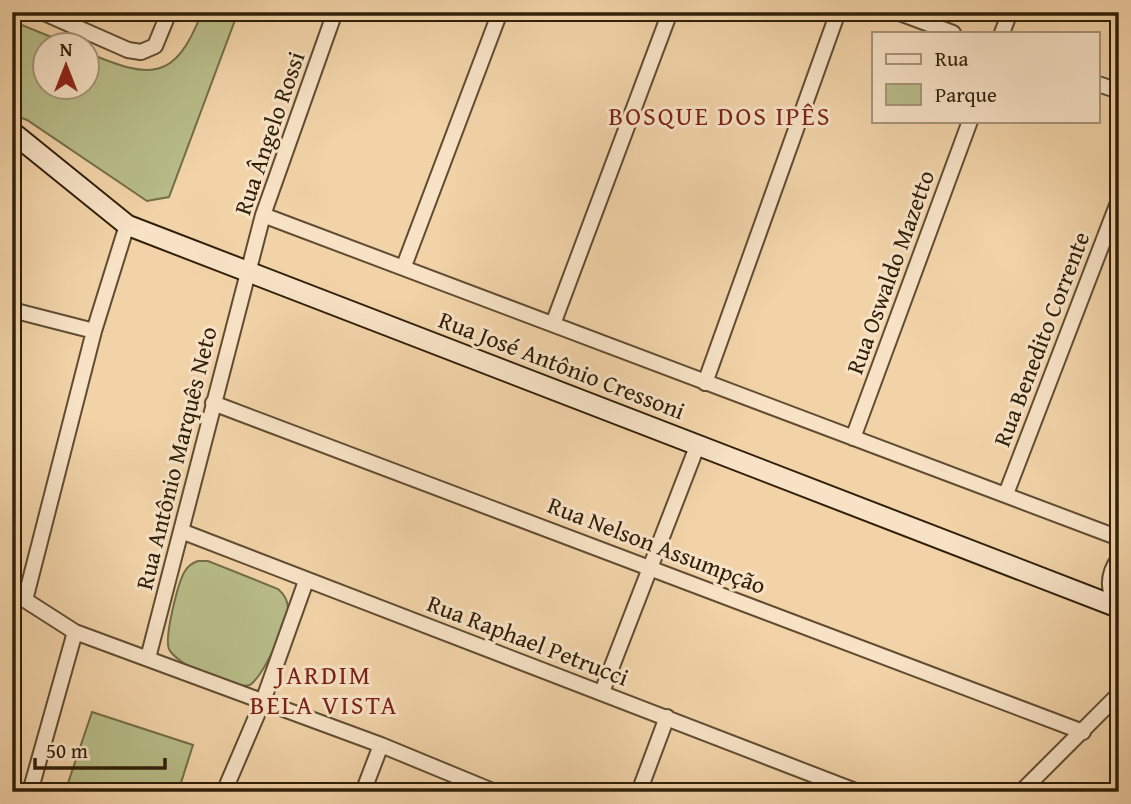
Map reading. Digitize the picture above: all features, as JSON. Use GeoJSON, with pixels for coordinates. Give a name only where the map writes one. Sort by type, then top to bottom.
{"type":"FeatureCollection","features":[{"type":"Feature","properties":{"kind":"street"},"geometry":{"type":"LineString","coordinates":[[42,12],[128,50],[141,52],[155,46],[169,12]]}},
{"type":"Feature","properties":{"kind":"street","name":"Rua Ângelo Rossi"},"geometry":{"type":"LineString","coordinates":[[248,269],[263,215],[335,12]]}},
{"type":"Feature","properties":{"kind":"street"},"geometry":{"type":"LineString","coordinates":[[404,266],[500,12]]}},
{"type":"Feature","properties":{"kind":"street"},"geometry":{"type":"LineString","coordinates":[[553,324],[670,12]]}},
{"type":"Feature","properties":{"kind":"street"},"geometry":{"type":"LineString","coordinates":[[705,383],[838,12]]}},
{"type":"Feature","properties":{"kind":"street"},"geometry":{"type":"LineString","coordinates":[[897,12],[950,32]]}},
{"type":"Feature","properties":{"kind":"street"},"geometry":{"type":"LineString","coordinates":[[1002,32],[1010,12]]}},
{"type":"Feature","properties":{"kind":"street"},"geometry":{"type":"LineString","coordinates":[[1100,85],[1119,91]]}},
{"type":"Feature","properties":{"kind":"street","name":"Rua Oswaldo Mazetto"},"geometry":{"type":"LineString","coordinates":[[853,438],[970,122]]}},
{"type":"Feature","properties":{"kind":"street","name":"Rua José Antônio Cressoni"},"geometry":{"type":"LineString","coordinates":[[14,139],[127,225],[248,269],[1118,608]]}},
{"type":"Feature","properties":{"kind":"street","name":"Rua Benedito Corrente"},"geometry":{"type":"LineString","coordinates":[[1006,494],[1119,200]]}},
{"type":"Feature","properties":{"kind":"street","name":"Rua José Antônio Cressoni"},"geometry":{"type":"LineString","coordinates":[[263,215],[1119,538]]}},
{"type":"Feature","properties":{"kind":"street"},"geometry":{"type":"LineString","coordinates":[[127,225],[18,598],[75,632],[381,745],[495,792]]}},
{"type":"Feature","properties":{"kind":"street","name":"Rua Antônio Marquês Neto"},"geometry":{"type":"LineString","coordinates":[[148,658],[248,269]]}},
{"type":"Feature","properties":{"kind":"street"},"geometry":{"type":"LineString","coordinates":[[12,310],[94,331]]}},
{"type":"Feature","properties":{"kind":"street","name":"Rua Nelson Assumpção"},"geometry":{"type":"LineString","coordinates":[[214,403],[1083,732]]}},
{"type":"Feature","properties":{"kind":"street"},"geometry":{"type":"LineString","coordinates":[[602,692],[653,567],[698,444]]}},
{"type":"Feature","properties":{"kind":"street","name":"Rua Raphael Petrucci"},"geometry":{"type":"LineString","coordinates":[[181,531],[858,792]]}},
{"type":"Feature","properties":{"kind":"street"},"geometry":{"type":"LineString","coordinates":[[1118,608],[1109,583],[1111,571],[1119,558]]}},
{"type":"Feature","properties":{"kind":"street"},"geometry":{"type":"LineString","coordinates":[[225,792],[263,701],[306,581]]}},
{"type":"Feature","properties":{"kind":"street"},"geometry":{"type":"LineString","coordinates":[[30,792],[75,632]]}},
{"type":"Feature","properties":{"kind":"street"},"geometry":{"type":"LineString","coordinates":[[1021,792],[1119,694]]}},
{"type":"Feature","properties":{"kind":"street"},"geometry":{"type":"LineString","coordinates":[[639,792],[667,717]]}},
{"type":"Feature","properties":{"kind":"street"},"geometry":{"type":"LineString","coordinates":[[363,792],[381,745]]}},
{"type":"Feature","properties":{"kind":"green space"},"geometry":{"type":"Polygon","coordinates":[[[202,12],[238,12],[169,197],[147,201],[27,120],[12,114],[12,21],[39,32],[32,32],[32,102],[102,102],[102,59],[145,70],[158,68],[171,63],[182,52],[202,12]]]}},
{"type":"Feature","properties":{"kind":"green space"},"geometry":{"type":"Polygon","coordinates":[[[198,561],[208,561],[278,589],[284,595],[288,609],[279,638],[261,672],[250,685],[232,684],[206,675],[182,662],[169,649],[170,622],[179,586],[186,569],[198,561]]]}},
{"type":"Feature","properties":{"kind":"green space"},"geometry":{"type":"Polygon","coordinates":[[[92,712],[193,745],[178,792],[65,792],[92,712]]]}},
{"type":"Feature","properties":{"kind":"district","name":"BOSQUE DOS IPÊS"},"geometry":{"type":"Point","coordinates":[720,115]}},
{"type":"Feature","properties":{"kind":"district","name":"JARDIM BELA VISTA"},"geometry":{"type":"Point","coordinates":[324,689]}}]}
